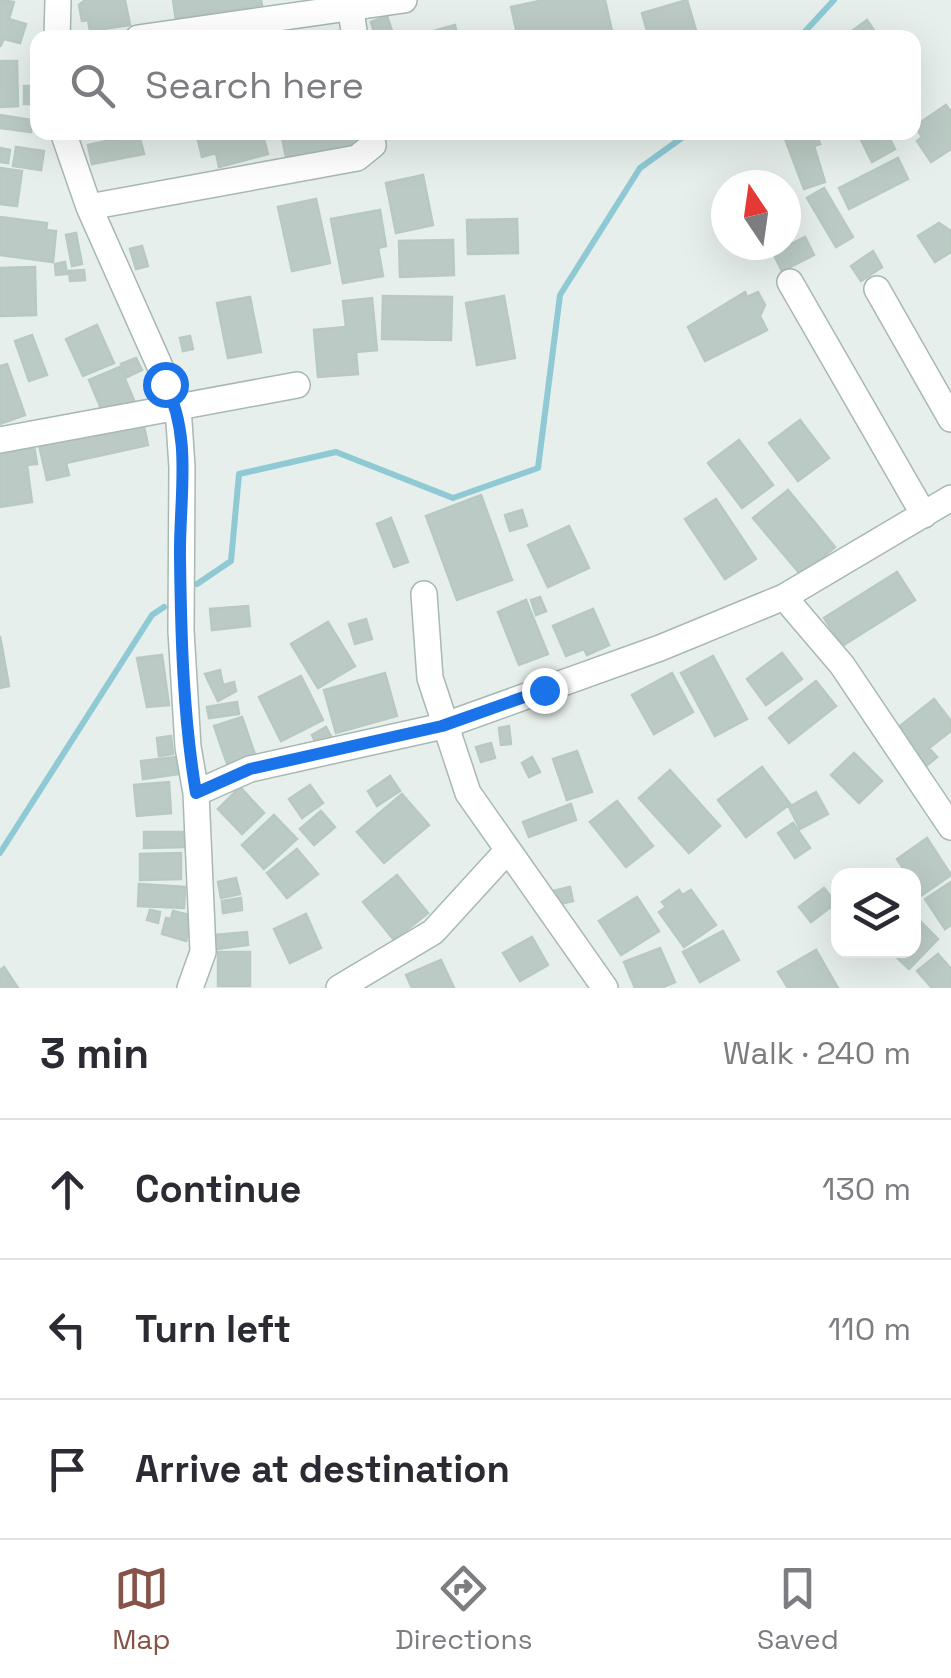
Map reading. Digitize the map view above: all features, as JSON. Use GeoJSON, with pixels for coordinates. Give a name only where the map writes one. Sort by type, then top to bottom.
{"type":"FeatureCollection","features":[{"type":"Feature","properties":{"kind":"street"},"geometry":{"type":"LineString","coordinates":[[57,30],[58,0]]}},
{"type":"Feature","properties":{"kind":"street"},"geometry":{"type":"LineString","coordinates":[[180,30],[284,10],[352,10],[404,0]]}},
{"type":"Feature","properties":{"kind":"street"},"geometry":{"type":"LineString","coordinates":[[352,10],[355,30]]}},
{"type":"Feature","properties":{"kind":"street"},"geometry":{"type":"LineString","coordinates":[[66,140],[89,207],[178,408],[182,467],[181,632],[188,747],[196,793],[203,952],[190,988]]}},
{"type":"Feature","properties":{"kind":"street"},"geometry":{"type":"LineString","coordinates":[[89,207],[357,158],[374,145],[372,140]]}},
{"type":"Feature","properties":{"kind":"street"},"geometry":{"type":"LineString","coordinates":[[790,282],[924,515]]}},
{"type":"Feature","properties":{"kind":"street"},"geometry":{"type":"LineString","coordinates":[[877,289],[951,419]]}},
{"type":"Feature","properties":{"kind":"street"},"geometry":{"type":"LineString","coordinates":[[0,440],[298,385]]}},
{"type":"Feature","properties":{"kind":"street"},"geometry":{"type":"LineString","coordinates":[[196,793],[250,769],[442,726],[660,648],[784,597],[951,498]]}},
{"type":"Feature","properties":{"kind":"street"},"geometry":{"type":"LineString","coordinates":[[424,594],[430,678],[442,726],[468,793],[599,985]]}},
{"type":"Feature","properties":{"kind":"street"},"geometry":{"type":"LineString","coordinates":[[784,597],[842,665],[951,827]]}},
{"type":"Feature","properties":{"kind":"street"},"geometry":{"type":"LineString","coordinates":[[339,988],[433,932],[508,850]]}},
{"type":"Feature","properties":{"kind":"building"},"geometry":{"type":"Polygon","coordinates":[[[0,0],[14,2],[9,19],[26,24],[20,43],[4,39],[0,47],[0,0]]]}},
{"type":"Feature","properties":{"kind":"building"},"geometry":{"type":"Polygon","coordinates":[[[85,0],[125,0],[130,25],[90,30],[88,20],[82,21],[79,5],[85,0]]]}},
{"type":"Feature","properties":{"kind":"building"},"geometry":{"type":"Polygon","coordinates":[[[173,0],[261,0],[262,5],[176,20],[173,0]]]}},
{"type":"Feature","properties":{"kind":"building"},"geometry":{"type":"Polygon","coordinates":[[[544,0],[605,0],[612,30],[516,30],[511,7],[544,0]]]}},
{"type":"Feature","properties":{"kind":"building"},"geometry":{"type":"Polygon","coordinates":[[[687,0],[696,30],[647,30],[642,13],[687,0]]]}},
{"type":"Feature","properties":{"kind":"building"},"geometry":{"type":"Polygon","coordinates":[[[387,16],[392,30],[374,30],[371,22],[387,16]]]}},
{"type":"Feature","properties":{"kind":"building"},"geometry":{"type":"Polygon","coordinates":[[[867,20],[874,30],[853,30],[867,20]]]}},
{"type":"Feature","properties":{"kind":"building"},"geometry":{"type":"Polygon","coordinates":[[[0,61],[17,61],[18,106],[0,107],[0,61]]]}},
{"type":"Feature","properties":{"kind":"building"},"geometry":{"type":"Polygon","coordinates":[[[24,86],[30,86],[30,104],[24,104],[24,86]]]}},
{"type":"Feature","properties":{"kind":"building"},"geometry":{"type":"Polygon","coordinates":[[[946,105],[951,112],[951,149],[931,162],[917,141],[922,137],[921,122],[946,105]]]}},
{"type":"Feature","properties":{"kind":"building"},"geometry":{"type":"Polygon","coordinates":[[[0,115],[30,120],[30,132],[0,128],[0,115]]]}},
{"type":"Feature","properties":{"kind":"building"},"geometry":{"type":"Polygon","coordinates":[[[140,140],[144,154],[92,164],[88,145],[140,140]]]}},
{"type":"Feature","properties":{"kind":"building"},"geometry":{"type":"Polygon","coordinates":[[[198,140],[264,140],[268,154],[219,167],[216,153],[202,157],[198,140]]]}},
{"type":"Feature","properties":{"kind":"building"},"geometry":{"type":"Polygon","coordinates":[[[282,140],[360,140],[361,147],[287,162],[282,140]]]}},
{"type":"Feature","properties":{"kind":"building"},"geometry":{"type":"Polygon","coordinates":[[[786,140],[819,140],[820,144],[814,146],[825,182],[804,189],[801,170],[797,170],[786,140]]]}},
{"type":"Feature","properties":{"kind":"building"},"geometry":{"type":"Polygon","coordinates":[[[861,140],[890,140],[895,149],[872,162],[861,140]]]}},
{"type":"Feature","properties":{"kind":"building"},"geometry":{"type":"Polygon","coordinates":[[[16,147],[44,151],[41,170],[13,166],[16,147]]]}},
{"type":"Feature","properties":{"kind":"building"},"geometry":{"type":"Polygon","coordinates":[[[0,148],[10,150],[8,163],[0,162],[0,148]]]}},
{"type":"Feature","properties":{"kind":"building"},"geometry":{"type":"Polygon","coordinates":[[[898,158],[908,179],[849,209],[839,188],[898,158]]]}},
{"type":"Feature","properties":{"kind":"building"},"geometry":{"type":"Polygon","coordinates":[[[0,168],[22,171],[17,206],[0,204],[0,168]]]}},
{"type":"Feature","properties":{"kind":"building"},"geometry":{"type":"Polygon","coordinates":[[[423,175],[433,225],[396,233],[386,183],[423,175]]]}},
{"type":"Feature","properties":{"kind":"building"},"geometry":{"type":"Polygon","coordinates":[[[824,188],[853,237],[836,247],[807,198],[824,188]]]}},
{"type":"Feature","properties":{"kind":"building"},"geometry":{"type":"Polygon","coordinates":[[[316,199],[330,263],[292,271],[278,207],[316,199]]]}},
{"type":"Feature","properties":{"kind":"building"},"geometry":{"type":"Polygon","coordinates":[[[380,210],[386,246],[378,248],[383,276],[343,283],[331,219],[380,210]]]}},
{"type":"Feature","properties":{"kind":"building"},"geometry":{"type":"Polygon","coordinates":[[[0,217],[47,223],[46,230],[56,231],[53,262],[0,255],[0,217]]]}},
{"type":"Feature","properties":{"kind":"building"},"geometry":{"type":"Polygon","coordinates":[[[517,219],[518,253],[468,254],[467,220],[517,219]]]}},
{"type":"Feature","properties":{"kind":"building"},"geometry":{"type":"Polygon","coordinates":[[[939,223],[951,231],[951,252],[935,262],[918,236],[939,223]]]}},
{"type":"Feature","properties":{"kind":"building"},"geometry":{"type":"Polygon","coordinates":[[[76,233],[82,264],[72,266],[66,235],[76,233]]]}},
{"type":"Feature","properties":{"kind":"building"},"geometry":{"type":"Polygon","coordinates":[[[805,237],[814,255],[782,271],[776,260],[801,260],[801,239],[805,237]]]}},
{"type":"Feature","properties":{"kind":"building"},"geometry":{"type":"Polygon","coordinates":[[[453,240],[454,275],[400,277],[399,241],[453,240]]]}},
{"type":"Feature","properties":{"kind":"building"},"geometry":{"type":"Polygon","coordinates":[[[142,246],[148,266],[136,269],[130,249],[142,246]]]}},
{"type":"Feature","properties":{"kind":"building"},"geometry":{"type":"Polygon","coordinates":[[[873,251],[882,267],[861,281],[851,266],[873,251]]]}},
{"type":"Feature","properties":{"kind":"building"},"geometry":{"type":"Polygon","coordinates":[[[65,262],[67,274],[56,275],[55,264],[65,262]]]}},
{"type":"Feature","properties":{"kind":"building"},"geometry":{"type":"Polygon","coordinates":[[[35,267],[36,315],[0,316],[0,268],[35,267]]]}},
{"type":"Feature","properties":{"kind":"building"},"geometry":{"type":"Polygon","coordinates":[[[84,270],[85,280],[70,281],[69,271],[84,270]]]}},
{"type":"Feature","properties":{"kind":"building"},"geometry":{"type":"Polygon","coordinates":[[[745,292],[747,297],[758,292],[765,305],[760,316],[767,330],[705,361],[688,327],[745,292]]]}},
{"type":"Feature","properties":{"kind":"building"},"geometry":{"type":"Polygon","coordinates":[[[383,296],[452,297],[451,340],[382,339],[383,296]]]}},
{"type":"Feature","properties":{"kind":"building"},"geometry":{"type":"Polygon","coordinates":[[[504,296],[515,358],[477,365],[466,303],[504,296]]]}},
{"type":"Feature","properties":{"kind":"building"},"geometry":{"type":"Polygon","coordinates":[[[250,297],[261,352],[228,358],[217,303],[250,297]]]}},
{"type":"Feature","properties":{"kind":"building"},"geometry":{"type":"Polygon","coordinates":[[[372,298],[377,350],[356,352],[358,374],[318,377],[314,330],[346,327],[343,301],[372,298]]]}},
{"type":"Feature","properties":{"kind":"building"},"geometry":{"type":"Polygon","coordinates":[[[97,325],[114,363],[83,376],[66,339],[97,325]]]}},
{"type":"Feature","properties":{"kind":"building"},"geometry":{"type":"Polygon","coordinates":[[[32,335],[47,375],[29,381],[15,341],[32,335]]]}},
{"type":"Feature","properties":{"kind":"building"},"geometry":{"type":"Polygon","coordinates":[[[190,336],[193,349],[183,351],[180,338],[190,336]]]}},
{"type":"Feature","properties":{"kind":"building"},"geometry":{"type":"Polygon","coordinates":[[[136,358],[142,370],[127,377],[121,364],[136,358]]]}},
{"type":"Feature","properties":{"kind":"building"},"geometry":{"type":"Polygon","coordinates":[[[7,364],[25,415],[0,424],[0,366],[7,364]]]}},
{"type":"Feature","properties":{"kind":"building"},"geometry":{"type":"Polygon","coordinates":[[[120,367],[136,405],[105,418],[89,380],[120,367]]]}},
{"type":"Feature","properties":{"kind":"building"},"geometry":{"type":"Polygon","coordinates":[[[800,420],[829,458],[798,481],[769,443],[800,420]]]}},
{"type":"Feature","properties":{"kind":"building"},"geometry":{"type":"Polygon","coordinates":[[[143,422],[148,445],[66,463],[69,475],[47,480],[39,445],[143,422]]]}},
{"type":"Feature","properties":{"kind":"building"},"geometry":{"type":"Polygon","coordinates":[[[739,440],[773,485],[742,508],[708,463],[739,440]]]}},
{"type":"Feature","properties":{"kind":"building"},"geometry":{"type":"Polygon","coordinates":[[[34,446],[37,464],[27,465],[32,502],[0,507],[0,451],[34,446]]]}},
{"type":"Feature","properties":{"kind":"building"},"geometry":{"type":"Polygon","coordinates":[[[788,490],[835,547],[801,575],[753,518],[788,490]]]}},
{"type":"Feature","properties":{"kind":"building"},"geometry":{"type":"Polygon","coordinates":[[[481,495],[512,580],[457,600],[426,516],[481,495]]]}},
{"type":"Feature","properties":{"kind":"building"},"geometry":{"type":"Polygon","coordinates":[[[716,499],[756,559],[725,579],[685,519],[716,499]]]}},
{"type":"Feature","properties":{"kind":"building"},"geometry":{"type":"Polygon","coordinates":[[[522,510],[527,526],[510,531],[505,515],[522,510]]]}},
{"type":"Feature","properties":{"kind":"building"},"geometry":{"type":"Polygon","coordinates":[[[391,518],[408,562],[394,567],[377,524],[391,518]]]}},
{"type":"Feature","properties":{"kind":"building"},"geometry":{"type":"Polygon","coordinates":[[[569,526],[589,568],[548,587],[528,545],[569,526]]]}},
{"type":"Feature","properties":{"kind":"building"},"geometry":{"type":"Polygon","coordinates":[[[897,572],[915,600],[842,646],[824,618],[897,572]]]}},
{"type":"Feature","properties":{"kind":"building"},"geometry":{"type":"Polygon","coordinates":[[[540,597],[546,611],[536,615],[531,600],[540,597]]]}},
{"type":"Feature","properties":{"kind":"building"},"geometry":{"type":"Polygon","coordinates":[[[526,600],[548,654],[519,665],[498,612],[526,600]]]}},
{"type":"Feature","properties":{"kind":"building"},"geometry":{"type":"Polygon","coordinates":[[[248,606],[250,626],[212,630],[210,609],[248,606]]]}},
{"type":"Feature","properties":{"kind":"building"},"geometry":{"type":"Polygon","coordinates":[[[593,609],[609,645],[587,655],[584,649],[566,656],[553,626],[593,609]]]}},
{"type":"Feature","properties":{"kind":"building"},"geometry":{"type":"Polygon","coordinates":[[[366,619],[372,639],[355,644],[349,624],[366,619]]]}},
{"type":"Feature","properties":{"kind":"building"},"geometry":{"type":"Polygon","coordinates":[[[328,622],[355,666],[318,688],[291,644],[328,622]]]}},
{"type":"Feature","properties":{"kind":"building"},"geometry":{"type":"Polygon","coordinates":[[[0,636],[9,686],[0,688],[0,636]]]}},
{"type":"Feature","properties":{"kind":"building"},"geometry":{"type":"Polygon","coordinates":[[[782,653],[802,679],[766,705],[747,679],[782,653]]]}},
{"type":"Feature","properties":{"kind":"building"},"geometry":{"type":"Polygon","coordinates":[[[162,655],[169,705],[147,707],[137,658],[162,655]]]}},
{"type":"Feature","properties":{"kind":"building"},"geometry":{"type":"Polygon","coordinates":[[[713,656],[747,719],[715,736],[681,673],[713,656]]]}},
{"type":"Feature","properties":{"kind":"building"},"geometry":{"type":"Polygon","coordinates":[[[220,670],[223,685],[234,682],[236,691],[218,701],[205,674],[220,670]]]}},
{"type":"Feature","properties":{"kind":"building"},"geometry":{"type":"Polygon","coordinates":[[[385,673],[397,716],[336,733],[324,690],[385,673]]]}},
{"type":"Feature","properties":{"kind":"building"},"geometry":{"type":"Polygon","coordinates":[[[672,673],[693,712],[654,734],[632,695],[672,673]]]}},
{"type":"Feature","properties":{"kind":"building"},"geometry":{"type":"Polygon","coordinates":[[[301,676],[323,720],[281,741],[259,697],[301,676]]]}},
{"type":"Feature","properties":{"kind":"building"},"geometry":{"type":"Polygon","coordinates":[[[816,681],[836,706],[789,743],[769,718],[816,681]]]}},
{"type":"Feature","properties":{"kind":"building"},"geometry":{"type":"Polygon","coordinates":[[[934,699],[951,721],[951,731],[929,748],[937,757],[920,771],[895,730],[934,699]]]}},
{"type":"Feature","properties":{"kind":"building"},"geometry":{"type":"Polygon","coordinates":[[[237,702],[239,714],[209,718],[207,707],[237,702]]]}},
{"type":"Feature","properties":{"kind":"building"},"geometry":{"type":"Polygon","coordinates":[[[242,717],[258,763],[230,772],[214,726],[242,717]]]}},
{"type":"Feature","properties":{"kind":"building"},"geometry":{"type":"Polygon","coordinates":[[[509,726],[511,744],[501,745],[499,728],[509,726]]]}},
{"type":"Feature","properties":{"kind":"building"},"geometry":{"type":"Polygon","coordinates":[[[326,727],[333,740],[318,747],[312,735],[326,727]]]}},
{"type":"Feature","properties":{"kind":"building"},"geometry":{"type":"Polygon","coordinates":[[[171,736],[173,754],[159,756],[157,738],[171,736]]]}},
{"type":"Feature","properties":{"kind":"building"},"geometry":{"type":"Polygon","coordinates":[[[491,743],[495,758],[481,762],[476,747],[491,743]]]}},
{"type":"Feature","properties":{"kind":"building"},"geometry":{"type":"Polygon","coordinates":[[[577,751],[592,792],[567,800],[553,759],[577,751]]]}},
{"type":"Feature","properties":{"kind":"building"},"geometry":{"type":"Polygon","coordinates":[[[854,753],[882,781],[859,803],[831,775],[854,753]]]}},
{"type":"Feature","properties":{"kind":"building"},"geometry":{"type":"Polygon","coordinates":[[[177,757],[179,774],[143,779],[141,761],[177,757]]]}},
{"type":"Feature","properties":{"kind":"building"},"geometry":{"type":"Polygon","coordinates":[[[532,757],[540,772],[529,777],[522,763],[532,757]]]}},
{"type":"Feature","properties":{"kind":"building"},"geometry":{"type":"Polygon","coordinates":[[[762,767],[790,804],[746,837],[718,800],[762,767]]]}},
{"type":"Feature","properties":{"kind":"building"},"geometry":{"type":"Polygon","coordinates":[[[670,770],[720,826],[689,853],[639,798],[670,770]]]}},
{"type":"Feature","properties":{"kind":"building"},"geometry":{"type":"Polygon","coordinates":[[[390,776],[400,791],[377,806],[368,791],[390,776]]]}},
{"type":"Feature","properties":{"kind":"building"},"geometry":{"type":"Polygon","coordinates":[[[169,782],[171,813],[137,816],[134,785],[169,782]]]}},
{"type":"Feature","properties":{"kind":"building"},"geometry":{"type":"Polygon","coordinates":[[[310,785],[323,803],[302,818],[289,799],[310,785]]]}},
{"type":"Feature","properties":{"kind":"building"},"geometry":{"type":"Polygon","coordinates":[[[240,787],[264,813],[242,834],[218,809],[240,787]]]}},
{"type":"Feature","properties":{"kind":"building"},"geometry":{"type":"Polygon","coordinates":[[[816,792],[828,814],[800,829],[789,807],[816,792]]]}},
{"type":"Feature","properties":{"kind":"building"},"geometry":{"type":"Polygon","coordinates":[[[402,794],[429,825],[384,863],[357,832],[402,794]]]}},
{"type":"Feature","properties":{"kind":"building"},"geometry":{"type":"Polygon","coordinates":[[[617,801],[653,846],[626,867],[590,822],[617,801]]]}},
{"type":"Feature","properties":{"kind":"building"},"geometry":{"type":"Polygon","coordinates":[[[571,804],[576,820],[529,837],[523,822],[571,804]]]}},
{"type":"Feature","properties":{"kind":"building"},"geometry":{"type":"Polygon","coordinates":[[[321,811],[335,827],[314,845],[300,829],[321,811]]]}},
{"type":"Feature","properties":{"kind":"building"},"geometry":{"type":"Polygon","coordinates":[[[274,815],[297,839],[264,869],[242,845],[274,815]]]}},
{"type":"Feature","properties":{"kind":"building"},"geometry":{"type":"Polygon","coordinates":[[[793,823],[810,848],[795,858],[778,833],[793,823]]]}},
{"type":"Feature","properties":{"kind":"building"},"geometry":{"type":"Polygon","coordinates":[[[144,832],[184,832],[185,847],[144,848],[144,832]]]}},
{"type":"Feature","properties":{"kind":"building"},"geometry":{"type":"Polygon","coordinates":[[[927,838],[951,875],[922,895],[921,868],[903,868],[897,859],[927,838]]]}},
{"type":"Feature","properties":{"kind":"building"},"geometry":{"type":"Polygon","coordinates":[[[297,849],[318,874],[287,898],[267,873],[297,849]]]}},
{"type":"Feature","properties":{"kind":"building"},"geometry":{"type":"Polygon","coordinates":[[[181,853],[181,879],[140,880],[140,854],[181,853]]]}},
{"type":"Feature","properties":{"kind":"building"},"geometry":{"type":"Polygon","coordinates":[[[397,875],[428,913],[394,940],[363,902],[397,875]]]}},
{"type":"Feature","properties":{"kind":"building"},"geometry":{"type":"Polygon","coordinates":[[[236,878],[240,894],[221,898],[218,882],[236,878]]]}},
{"type":"Feature","properties":{"kind":"building"},"geometry":{"type":"Polygon","coordinates":[[[951,882],[951,925],[945,929],[925,899],[951,882]]]}},
{"type":"Feature","properties":{"kind":"building"},"geometry":{"type":"Polygon","coordinates":[[[139,884],[185,887],[184,908],[138,906],[139,884]]]}},
{"type":"Feature","properties":{"kind":"building"},"geometry":{"type":"Polygon","coordinates":[[[570,887],[573,901],[556,905],[553,891],[570,887]]]}},
{"type":"Feature","properties":{"kind":"building"},"geometry":{"type":"Polygon","coordinates":[[[824,888],[831,897],[831,907],[811,922],[799,907],[824,888]]]}},
{"type":"Feature","properties":{"kind":"building"},"geometry":{"type":"Polygon","coordinates":[[[679,890],[682,895],[691,890],[716,925],[684,947],[659,912],[666,907],[662,902],[679,890]]]}},
{"type":"Feature","properties":{"kind":"building"},"geometry":{"type":"Polygon","coordinates":[[[637,897],[659,931],[621,955],[599,921],[637,897]]]}},
{"type":"Feature","properties":{"kind":"building"},"geometry":{"type":"Polygon","coordinates":[[[241,898],[242,910],[223,913],[222,901],[241,898]]]}},
{"type":"Feature","properties":{"kind":"building"},"geometry":{"type":"Polygon","coordinates":[[[150,910],[160,912],[158,923],[147,920],[150,910]]]}},
{"type":"Feature","properties":{"kind":"building"},"geometry":{"type":"Polygon","coordinates":[[[173,911],[193,916],[186,941],[162,934],[166,918],[171,919],[173,911]]]}},
{"type":"Feature","properties":{"kind":"building"},"geometry":{"type":"Polygon","coordinates":[[[306,914],[321,948],[290,963],[274,929],[306,914]]]}},
{"type":"Feature","properties":{"kind":"building"},"geometry":{"type":"Polygon","coordinates":[[[921,922],[938,939],[921,957],[921,922]]]}},
{"type":"Feature","properties":{"kind":"building"},"geometry":{"type":"Polygon","coordinates":[[[723,931],[739,960],[700,982],[683,952],[723,931]]]}},
{"type":"Feature","properties":{"kind":"building"},"geometry":{"type":"Polygon","coordinates":[[[247,932],[248,945],[216,949],[215,935],[247,932]]]}},
{"type":"Feature","properties":{"kind":"building"},"geometry":{"type":"Polygon","coordinates":[[[532,937],[548,965],[520,981],[503,953],[532,937]]]}},
{"type":"Feature","properties":{"kind":"building"},"geometry":{"type":"Polygon","coordinates":[[[660,948],[675,982],[661,988],[635,988],[624,962],[660,948]]]}},
{"type":"Feature","properties":{"kind":"building"},"geometry":{"type":"Polygon","coordinates":[[[816,950],[838,988],[788,988],[778,972],[816,950]]]}},
{"type":"Feature","properties":{"kind":"building"},"geometry":{"type":"Polygon","coordinates":[[[218,952],[250,952],[250,986],[218,986],[218,952]]]}},
{"type":"Feature","properties":{"kind":"building"},"geometry":{"type":"Polygon","coordinates":[[[938,954],[951,969],[951,988],[932,988],[917,971],[938,954]]]}},
{"type":"Feature","properties":{"kind":"building"},"geometry":{"type":"Polygon","coordinates":[[[897,958],[920,958],[909,969],[897,958]]]}},
{"type":"Feature","properties":{"kind":"building"},"geometry":{"type":"Polygon","coordinates":[[[441,960],[454,988],[412,988],[406,975],[441,960]]]}},
{"type":"Feature","properties":{"kind":"building"},"geometry":{"type":"Polygon","coordinates":[[[4,967],[18,988],[0,988],[0,970],[4,967]]]}},
{"type":"Feature","properties":{"kind":"waterway"},"geometry":{"type":"LineString","coordinates":[[806,30],[834,0]]}},
{"type":"Feature","properties":{"kind":"waterway"},"geometry":{"type":"LineString","coordinates":[[197,584],[231,561],[239,474],[336,452],[453,498],[538,468],[560,295],[640,168],[679,140]]}},
{"type":"Feature","properties":{"kind":"waterway"},"geometry":{"type":"LineString","coordinates":[[0,853],[152,615],[164,607]]}},
{"type":"Feature","properties":{"kind":"route"},"geometry":{"type":"LineString","coordinates":[[165,384],[178,408],[182,467],[181,632],[188,747],[196,793],[250,769],[442,726],[544,690]]}}]}
